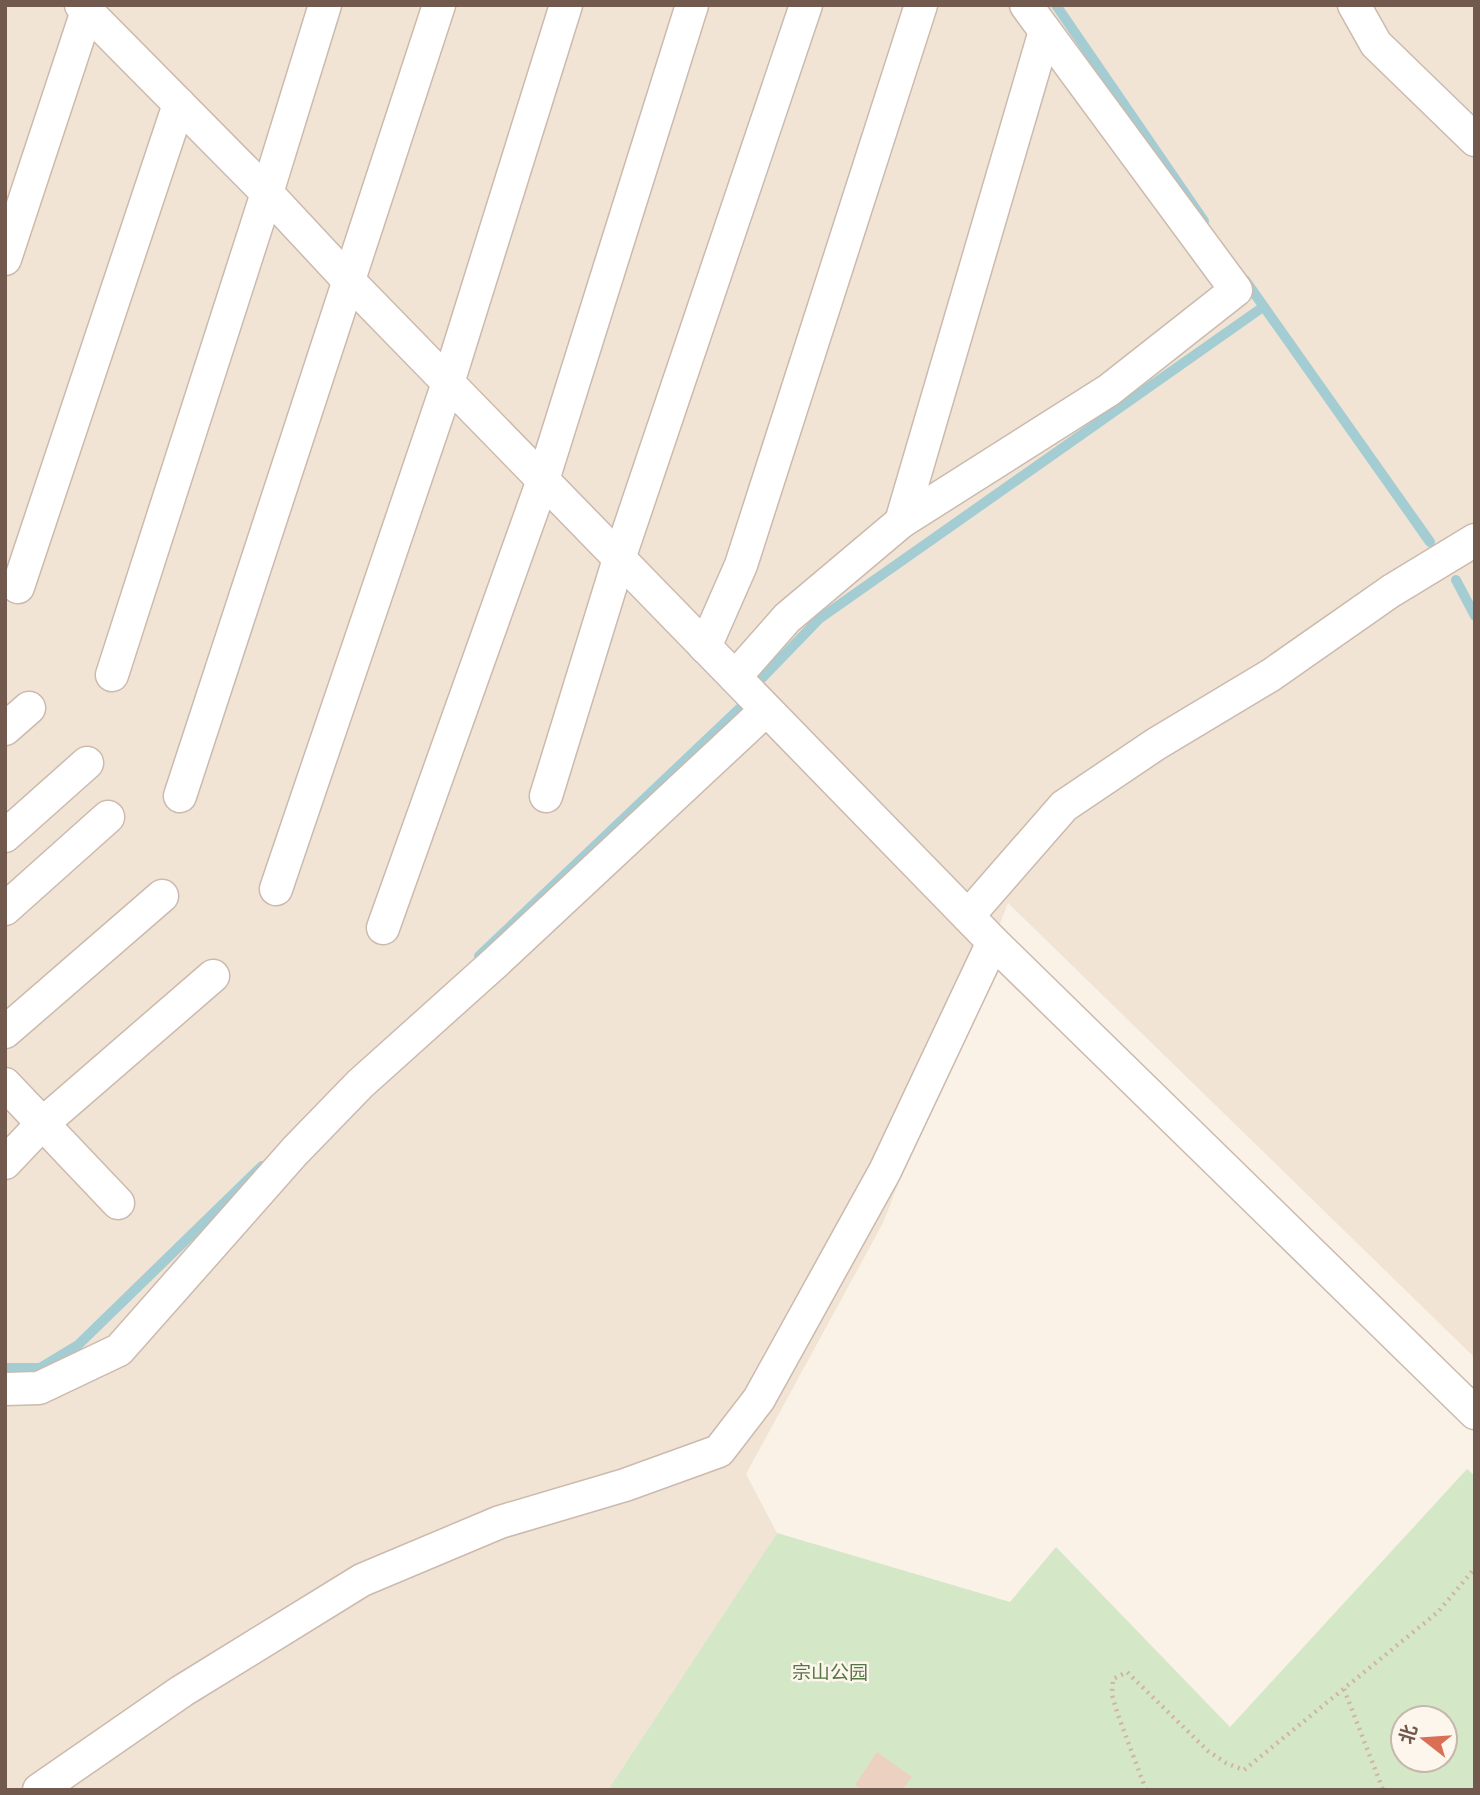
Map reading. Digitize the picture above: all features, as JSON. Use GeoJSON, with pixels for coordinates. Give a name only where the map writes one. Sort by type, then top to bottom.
{"type":"FeatureCollection","features":[{"type":"Feature","properties":{"kind":"street"},"geometry":{"type":"LineString","coordinates":[[112,675],[325,5]]}},
{"type":"Feature","properties":{"kind":"street"},"geometry":{"type":"LineString","coordinates":[[180,796],[439,5]]}},
{"type":"Feature","properties":{"kind":"street"},"geometry":{"type":"LineString","coordinates":[[276,889],[448,383],[566,5]]}},
{"type":"Feature","properties":{"kind":"street"},"geometry":{"type":"LineString","coordinates":[[383,928],[543,480],[692,5]]}},
{"type":"Feature","properties":{"kind":"street"},"geometry":{"type":"LineString","coordinates":[[546,796],[619,559],[806,5]]}},
{"type":"Feature","properties":{"kind":"street"},"geometry":{"type":"LineString","coordinates":[[705,647],[740,565],[921,5]]}},
{"type":"Feature","properties":{"kind":"street"},"geometry":{"type":"LineString","coordinates":[[734,677],[787,618],[901,522],[1108,390],[1236,290],[1026,5]]}},
{"type":"Feature","properties":{"kind":"street"},"geometry":{"type":"LineString","coordinates":[[1354,5],[1376,44],[1475,141]]}},
{"type":"Feature","properties":{"kind":"street"},"geometry":{"type":"LineString","coordinates":[[5,259],[84,8],[267,193],[349,281],[993,942],[1475,1413]]}},
{"type":"Feature","properties":{"kind":"street"},"geometry":{"type":"LineString","coordinates":[[901,522],[1045,31]]}},
{"type":"Feature","properties":{"kind":"street"},"geometry":{"type":"LineString","coordinates":[[18,587],[180,104]]}},
{"type":"Feature","properties":{"kind":"street"},"geometry":{"type":"LineString","coordinates":[[968,916],[1064,806],[1156,744],[1271,675],[1391,590],[1475,540]]}},
{"type":"Feature","properties":{"kind":"street"},"geometry":{"type":"LineString","coordinates":[[5,729],[29,708]]}},
{"type":"Feature","properties":{"kind":"street"},"geometry":{"type":"LineString","coordinates":[[5,1389],[39,1388],[119,1350],[295,1151],[360,1084],[766,709]]}},
{"type":"Feature","properties":{"kind":"street"},"geometry":{"type":"LineString","coordinates":[[5,836],[87,763]]}},
{"type":"Feature","properties":{"kind":"street"},"geometry":{"type":"LineString","coordinates":[[5,909],[108,817]]}},
{"type":"Feature","properties":{"kind":"street"},"geometry":{"type":"LineString","coordinates":[[5,1032],[162,896]]}},
{"type":"Feature","properties":{"kind":"street"},"geometry":{"type":"LineString","coordinates":[[39,1790],[182,1690],[362,1580],[500,1522],[625,1485],[719,1451],[759,1399],[885,1171],[993,942]]}},
{"type":"Feature","properties":{"kind":"street"},"geometry":{"type":"LineString","coordinates":[[5,1163],[43,1124],[213,976]]}},
{"type":"Feature","properties":{"kind":"street"},"geometry":{"type":"LineString","coordinates":[[5,1084],[118,1203]]}},
{"type":"Feature","properties":{"kind":"path"},"geometry":{"type":"LineString","coordinates":[[1146,1790],[1112,1695],[1113,1679],[1127,1672],[1208,1751],[1226,1763],[1244,1770],[1438,1612],[1475,1568]]}},
{"type":"Feature","properties":{"kind":"path"},"geometry":{"type":"LineString","coordinates":[[1344,1689],[1383,1790]]}},
{"type":"Feature","properties":{"kind":"shaded area"},"geometry":{"type":"Polygon","coordinates":[[[5,5],[1475,5],[1475,1358],[1008,903],[883,1223],[746,1474],[777,1533],[608,1790],[5,1790],[5,5]]]}},
{"type":"Feature","properties":{"kind":"green space","name":"宗山公园"},"geometry":{"type":"Polygon","coordinates":[[[1467,1469],[1475,1476],[1475,1790],[608,1790],[777,1533],[1010,1602],[1056,1547],[1230,1727],[1467,1469]]]}},
{"type":"Feature","properties":{"kind":"building"},"geometry":{"type":"Polygon","coordinates":[[[877,1752],[912,1777],[902,1790],[862,1790],[855,1785],[877,1752]]]}},
{"type":"Feature","properties":{"kind":"waterway"},"geometry":{"type":"LineString","coordinates":[[1056,5],[1204,221]]}},
{"type":"Feature","properties":{"kind":"waterway"},"geometry":{"type":"LineString","coordinates":[[1245,280],[1430,542]]}},
{"type":"Feature","properties":{"kind":"waterway"},"geometry":{"type":"LineString","coordinates":[[762,678],[819,619],[1263,307]]}},
{"type":"Feature","properties":{"kind":"waterway"},"geometry":{"type":"LineString","coordinates":[[1456,580],[1475,616]]}},
{"type":"Feature","properties":{"kind":"waterway"},"geometry":{"type":"LineString","coordinates":[[479,956],[741,707]]}},
{"type":"Feature","properties":{"kind":"waterway"},"geometry":{"type":"LineString","coordinates":[[5,1368],[40,1368],[78,1345],[262,1166]]}}]}
